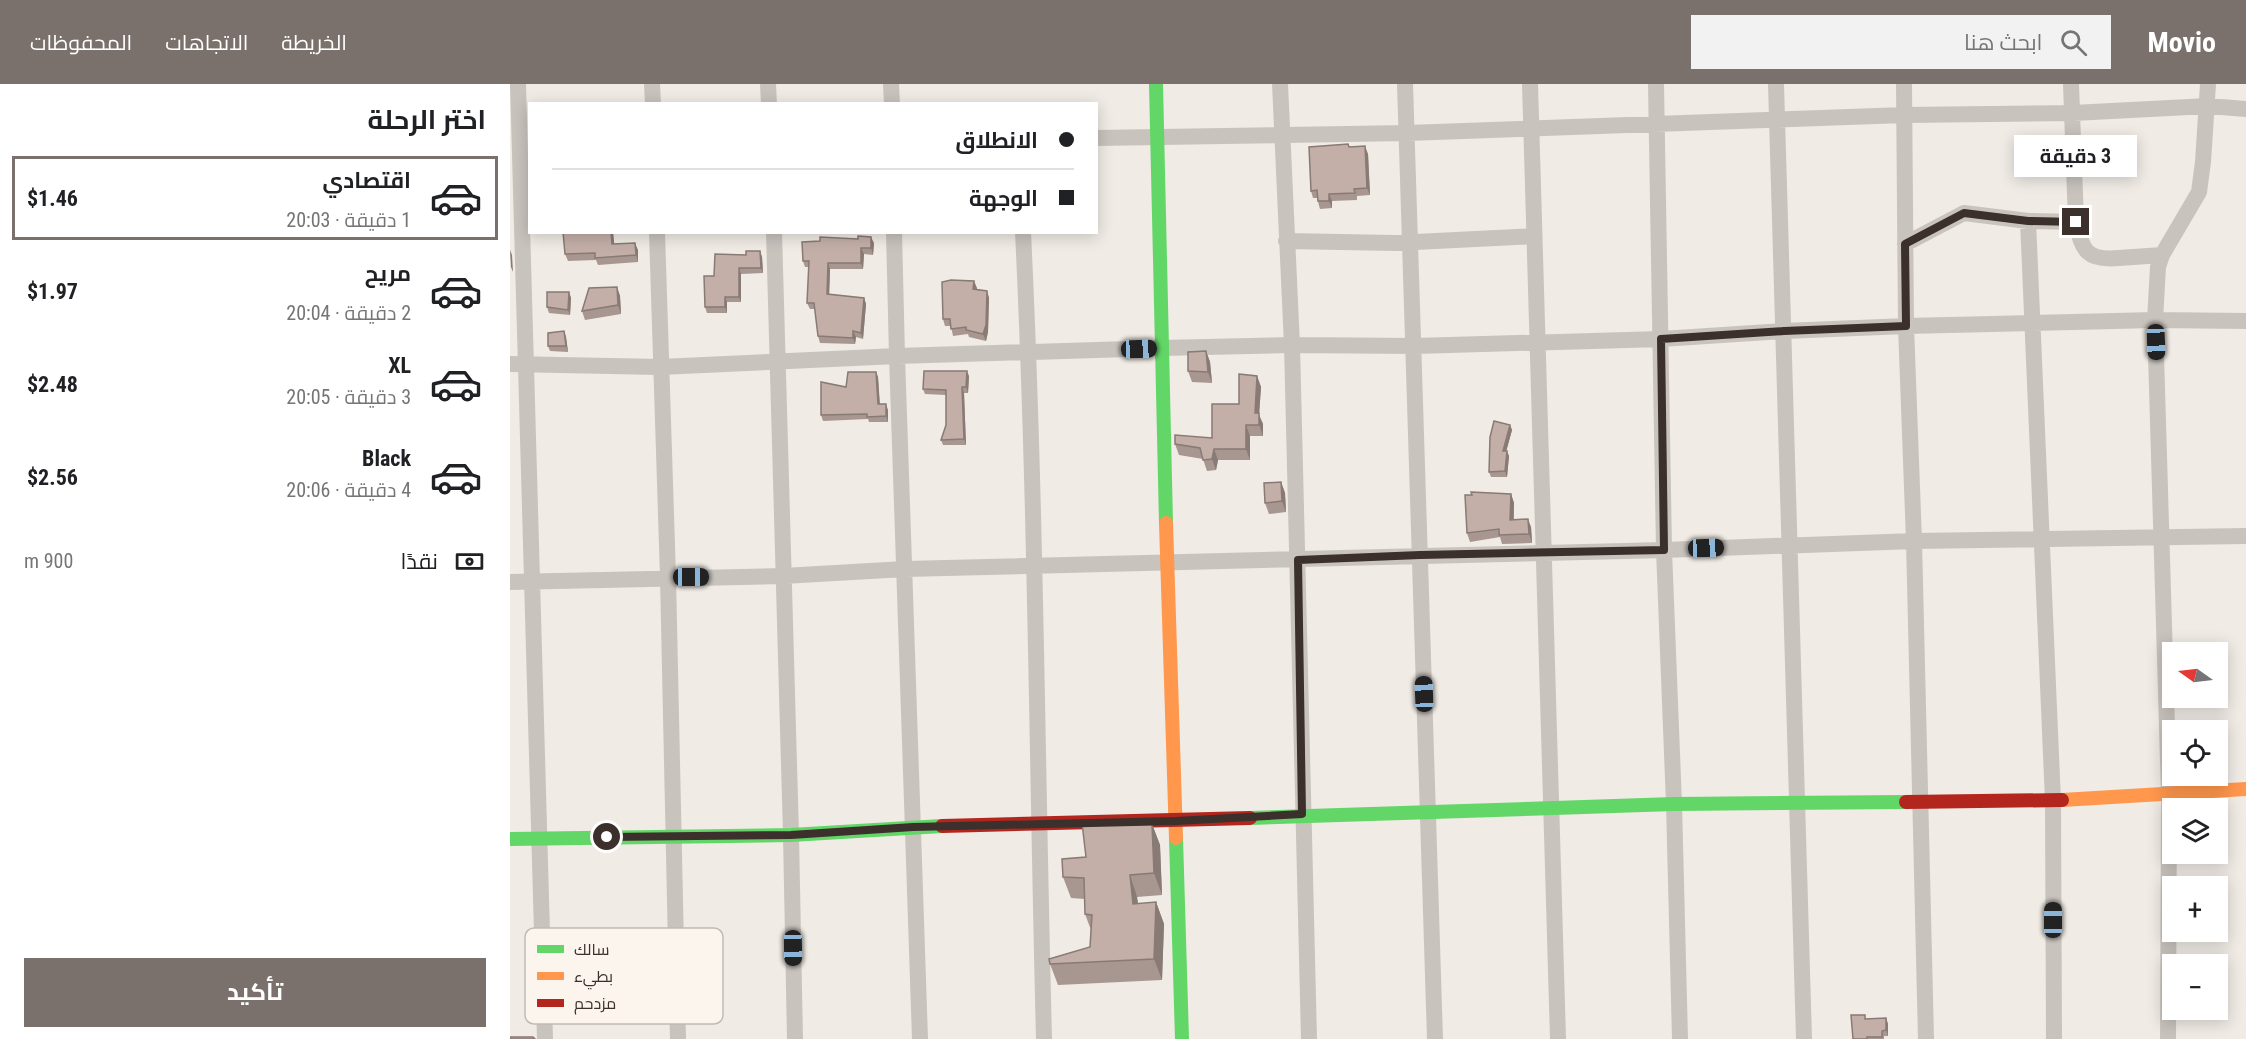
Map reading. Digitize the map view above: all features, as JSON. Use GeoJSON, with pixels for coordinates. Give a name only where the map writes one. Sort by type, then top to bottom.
{"type":"FeatureCollection","features":[{"type":"Feature","properties":{"kind":"street"},"geometry":{"type":"LineString","coordinates":[[518,84],[520,152],[518,364],[532,581],[542,928]]}},
{"type":"Feature","properties":{"kind":"street"},"geometry":{"type":"LineString","coordinates":[[652,84],[653,102]]}},
{"type":"Feature","properties":{"kind":"street"},"geometry":{"type":"LineString","coordinates":[[768,84],[769,102]]}},
{"type":"Feature","properties":{"kind":"street"},"geometry":{"type":"LineString","coordinates":[[891,84],[892,102]]}},
{"type":"Feature","properties":{"kind":"street"},"geometry":{"type":"LineString","coordinates":[[1156,84],[1161,348],[1182,1039]]}},
{"type":"Feature","properties":{"kind":"street"},"geometry":{"type":"LineString","coordinates":[[1280,84],[1292,345],[1309,1039]]}},
{"type":"Feature","properties":{"kind":"street"},"geometry":{"type":"LineString","coordinates":[[1405,84],[1435,1039]]}},
{"type":"Feature","properties":{"kind":"street"},"geometry":{"type":"LineString","coordinates":[[1530,84],[1558,1039]]}},
{"type":"Feature","properties":{"kind":"street"},"geometry":{"type":"LineString","coordinates":[[1656,84],[1664,550],[1680,1039]]}},
{"type":"Feature","properties":{"kind":"street"},"geometry":{"type":"LineString","coordinates":[[1776,84],[1804,1039]]}},
{"type":"Feature","properties":{"kind":"street"},"geometry":{"type":"LineString","coordinates":[[1904,84],[1906,326],[1914,541],[1926,1039]]}},
{"type":"Feature","properties":{"kind":"street"},"geometry":{"type":"LineString","coordinates":[[2071,84],[2076,222],[2080,242],[2095,258],[2104,260],[2162,255]]}},
{"type":"Feature","properties":{"kind":"street"},"geometry":{"type":"LineString","coordinates":[[2168,1039],[2169,795],[2155,320],[2158,267],[2162,255],[2199,192],[2208,106],[2208,84]]}},
{"type":"Feature","properties":{"kind":"street"},"geometry":{"type":"LineString","coordinates":[[1098,138],[1407,133],[2208,106],[2246,109]]}},
{"type":"Feature","properties":{"kind":"street"},"geometry":{"type":"LineString","coordinates":[[1905,244],[1964,213],[2028,221],[2076,222]]}},
{"type":"Feature","properties":{"kind":"street"},"geometry":{"type":"LineString","coordinates":[[2028,221],[2053,801],[2054,1039]]}},
{"type":"Feature","properties":{"kind":"street"},"geometry":{"type":"LineString","coordinates":[[657,234],[676,928]]}},
{"type":"Feature","properties":{"kind":"street"},"geometry":{"type":"LineString","coordinates":[[774,234],[795,1039]]}},
{"type":"Feature","properties":{"kind":"street"},"geometry":{"type":"LineString","coordinates":[[894,234],[920,1039]]}},
{"type":"Feature","properties":{"kind":"street"},"geometry":{"type":"LineString","coordinates":[[1023,234],[1035,567],[1038,824],[1044,1039]]}},
{"type":"Feature","properties":{"kind":"street"},"geometry":{"type":"LineString","coordinates":[[1286,240],[1411,242],[1534,236]]}},
{"type":"Feature","properties":{"kind":"street"},"geometry":{"type":"LineString","coordinates":[[518,364],[660,367],[897,356],[1161,348],[1292,345],[1414,346],[1661,339],[1906,326],[2155,320],[2246,321]]}},
{"type":"Feature","properties":{"kind":"street"},"geometry":{"type":"LineString","coordinates":[[510,582],[783,576],[905,569],[1664,550],[1914,541],[2246,536]]}},
{"type":"Feature","properties":{"kind":"street"},"geometry":{"type":"LineString","coordinates":[[510,839],[791,835],[913,827],[1176,821],[1302,814],[1674,804],[2053,801],[2246,789]]}},
{"type":"Feature","properties":{"kind":"street"},"geometry":{"type":"LineString","coordinates":[[545,1024],[545,1039]]}},
{"type":"Feature","properties":{"kind":"street"},"geometry":{"type":"LineString","coordinates":[[678,1024],[678,1039]]}},
{"type":"Feature","properties":{"kind":"building"},"geometry":{"type":"Polygon","coordinates":[[[1348,144],[1349,147],[1365,146],[1367,188],[1354,189],[1355,193],[1329,194],[1329,201],[1318,201],[1317,190],[1311,191],[1309,147],[1348,144]]]}},
{"type":"Feature","properties":{"kind":"building"},"geometry":{"type":"Polygon","coordinates":[[[563,234],[611,234],[612,244],[635,243],[636,255],[595,258],[595,253],[565,254],[563,234]]]}},
{"type":"Feature","properties":{"kind":"building"},"geometry":{"type":"Polygon","coordinates":[[[858,236],[871,237],[871,248],[861,248],[861,263],[828,263],[827,294],[864,298],[861,333],[853,331],[853,338],[818,336],[814,303],[807,303],[809,261],[803,261],[802,242],[820,241],[820,237],[858,239],[858,236]]]}},
{"type":"Feature","properties":{"kind":"building"},"geometry":{"type":"Polygon","coordinates":[[[746,251],[760,251],[761,268],[739,268],[739,297],[725,297],[725,307],[705,307],[704,276],[714,276],[715,254],[746,255],[746,251]]]}},
{"type":"Feature","properties":{"kind":"building"},"geometry":{"type":"Polygon","coordinates":[[[974,281],[973,289],[987,291],[986,325],[983,334],[966,330],[966,327],[951,329],[950,319],[943,319],[942,282],[974,281]]]}},
{"type":"Feature","properties":{"kind":"building"},"geometry":{"type":"Polygon","coordinates":[[[617,287],[618,305],[582,311],[589,288],[617,287]]]}},
{"type":"Feature","properties":{"kind":"building"},"geometry":{"type":"Polygon","coordinates":[[[547,292],[569,292],[568,310],[547,307],[547,292]]]}},
{"type":"Feature","properties":{"kind":"building"},"geometry":{"type":"Polygon","coordinates":[[[564,331],[566,346],[548,346],[548,333],[564,331]]]}},
{"type":"Feature","properties":{"kind":"building"},"geometry":{"type":"Polygon","coordinates":[[[1206,351],[1208,372],[1188,371],[1188,352],[1206,351]]]}},
{"type":"Feature","properties":{"kind":"building"},"geometry":{"type":"Polygon","coordinates":[[[924,371],[967,371],[966,387],[962,387],[964,439],[941,440],[946,425],[946,390],[923,389],[924,371]]]}},
{"type":"Feature","properties":{"kind":"building"},"geometry":{"type":"Polygon","coordinates":[[[848,372],[876,372],[878,404],[886,404],[886,416],[821,415],[821,382],[846,387],[848,372]]]}},
{"type":"Feature","properties":{"kind":"building"},"geometry":{"type":"Polygon","coordinates":[[[1239,374],[1257,376],[1255,413],[1259,413],[1259,425],[1246,425],[1246,449],[1214,449],[1212,459],[1203,460],[1200,448],[1175,444],[1175,435],[1212,438],[1212,404],[1239,404],[1239,374]]]}},
{"type":"Feature","properties":{"kind":"building"},"geometry":{"type":"Polygon","coordinates":[[[1494,421],[1510,425],[1503,451],[1507,451],[1505,471],[1489,472],[1490,437],[1494,421]]]}},
{"type":"Feature","properties":{"kind":"building"},"geometry":{"type":"Polygon","coordinates":[[[1281,482],[1282,501],[1265,503],[1264,483],[1281,482]]]}},
{"type":"Feature","properties":{"kind":"building"},"geometry":{"type":"Polygon","coordinates":[[[1471,492],[1511,494],[1510,520],[1528,519],[1529,534],[1499,535],[1499,529],[1467,533],[1465,495],[1472,495],[1471,492]]]}},
{"type":"Feature","properties":{"kind":"building"},"geometry":{"type":"Polygon","coordinates":[[[1127,821],[1127,825],[1152,824],[1154,873],[1130,875],[1133,904],[1156,902],[1154,959],[1050,964],[1049,959],[1090,947],[1092,915],[1085,914],[1084,878],[1063,877],[1062,859],[1086,857],[1082,823],[1127,821]]]}},
{"type":"Feature","properties":{"kind":"building"},"geometry":{"type":"Polygon","coordinates":[[[1851,1015],[1865,1015],[1865,1019],[1886,1018],[1886,1030],[1882,1031],[1882,1037],[1853,1039],[1851,1015]]]}},
{"type":"Feature","properties":{"kind":"building"},"geometry":{"type":"Polygon","coordinates":[[[510,1037],[533,1037],[535,1039],[510,1039],[510,1037]]]}},
{"type":"Feature","properties":{"kind":"traffic: fast"},"geometry":{"type":"LineString","coordinates":[[1156,84],[1166,523]]}},
{"type":"Feature","properties":{"kind":"traffic: fast"},"geometry":{"type":"LineString","coordinates":[[1250,818],[1674,804],[1906,802]]}},
{"type":"Feature","properties":{"kind":"traffic: fast"},"geometry":{"type":"LineString","coordinates":[[510,839],[791,835],[942,826]]}},
{"type":"Feature","properties":{"kind":"traffic: fast"},"geometry":{"type":"LineString","coordinates":[[1176,838],[1182,1039]]}},
{"type":"Feature","properties":{"kind":"traffic: slow"},"geometry":{"type":"LineString","coordinates":[[1166,523],[1176,838]]}},
{"type":"Feature","properties":{"kind":"traffic: slow"},"geometry":{"type":"LineString","coordinates":[[2062,800],[2246,789]]}},
{"type":"Feature","properties":{"kind":"traffic: jam"},"geometry":{"type":"LineString","coordinates":[[1906,802],[2062,800]]}},
{"type":"Feature","properties":{"kind":"traffic: jam"},"geometry":{"type":"LineString","coordinates":[[942,826],[1250,818]]}},
{"type":"Feature","properties":{"kind":"route"},"geometry":{"type":"LineString","coordinates":[[607,837],[791,835],[913,827],[1176,821],[1302,814],[1298,560],[1664,550],[1661,339],[1906,326],[1905,244],[1964,213],[2028,221],[2076,222]]}}]}
